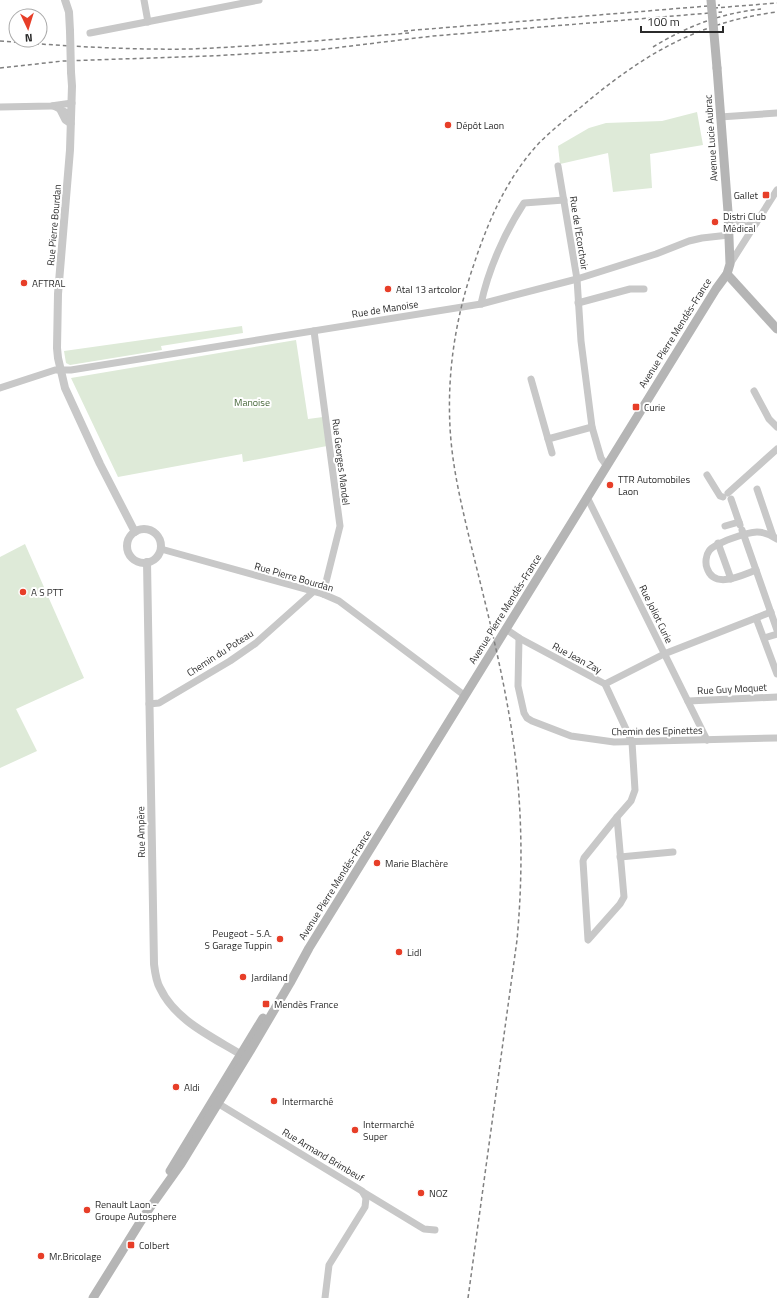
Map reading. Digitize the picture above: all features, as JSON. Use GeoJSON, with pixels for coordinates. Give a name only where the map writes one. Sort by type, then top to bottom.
{"type":"FeatureCollection","features":[{"type":"Feature","properties":{"kind":"main road","name":"Avenue Lucie Aubrac"},"geometry":{"type":"LineString","coordinates":[[711,0],[729,235],[730,264],[727,274]]}},
{"type":"Feature","properties":{"kind":"main road"},"geometry":{"type":"LineString","coordinates":[[727,274],[777,329]]}},
{"type":"Feature","properties":{"kind":"main road","name":"Avenue Pierre Mendés-France"},"geometry":{"type":"LineString","coordinates":[[93,1298],[150,1208],[175,1161],[244,1054],[286,980],[304,957],[606,466],[716,289],[727,274]]}},
{"type":"Feature","properties":{"kind":"street","name":"Rue Pierre Bourdan"},"geometry":{"type":"LineString","coordinates":[[65,0],[70,31],[72,103],[70,150],[58,294],[58,348],[65,388],[93,450],[135,532]]}},
{"type":"Feature","properties":{"kind":"street"},"geometry":{"type":"LineString","coordinates":[[144,0],[148,22]]}},
{"type":"Feature","properties":{"kind":"street"},"geometry":{"type":"LineString","coordinates":[[90,34],[259,0]]}},
{"type":"Feature","properties":{"kind":"street"},"geometry":{"type":"LineString","coordinates":[[0,107],[51,106],[72,103]]}},
{"type":"Feature","properties":{"kind":"street"},"geometry":{"type":"LineString","coordinates":[[51,106],[59,108],[67,114],[71,114]]}},
{"type":"Feature","properties":{"kind":"street"},"geometry":{"type":"LineString","coordinates":[[59,108],[65,120],[71,124]]}},
{"type":"Feature","properties":{"kind":"street"},"geometry":{"type":"LineString","coordinates":[[720,117],[777,113]]}},
{"type":"Feature","properties":{"kind":"street","name":"Rue de l'Ecorchoir"},"geometry":{"type":"LineString","coordinates":[[558,166],[576,279],[581,341],[592,427],[601,458],[606,466]]}},
{"type":"Feature","properties":{"kind":"street"},"geometry":{"type":"LineString","coordinates":[[730,264],[777,190]]}},
{"type":"Feature","properties":{"kind":"street"},"geometry":{"type":"LineString","coordinates":[[481,304],[488,278],[502,245],[524,203],[564,200]]}},
{"type":"Feature","properties":{"kind":"street"},"geometry":{"type":"LineString","coordinates":[[728,222],[746,226],[756,223]]}},
{"type":"Feature","properties":{"kind":"street","name":"Rue de Manoise"},"geometry":{"type":"LineString","coordinates":[[0,388],[55,370],[72,370],[481,304],[576,279],[656,254],[689,241],[729,235]]}},
{"type":"Feature","properties":{"kind":"street"},"geometry":{"type":"LineString","coordinates":[[578,303],[630,288],[644,289]]}},
{"type":"Feature","properties":{"kind":"street","name":"Rue Georges Mandel"},"geometry":{"type":"LineString","coordinates":[[314,331],[340,526],[323,594]]}},
{"type":"Feature","properties":{"kind":"street"},"geometry":{"type":"LineString","coordinates":[[531,379],[552,453]]}},
{"type":"Feature","properties":{"kind":"street"},"geometry":{"type":"LineString","coordinates":[[754,392],[769,419],[777,427]]}},
{"type":"Feature","properties":{"kind":"street"},"geometry":{"type":"LineString","coordinates":[[548,439],[592,427]]}},
{"type":"Feature","properties":{"kind":"street"},"geometry":{"type":"LineString","coordinates":[[707,475],[720,496],[728,496],[777,449]]}},
{"type":"Feature","properties":{"kind":"street"},"geometry":{"type":"LineString","coordinates":[[757,488],[775,537]]}},
{"type":"Feature","properties":{"kind":"street"},"geometry":{"type":"LineString","coordinates":[[728,496],[741,528],[777,630]]}},
{"type":"Feature","properties":{"kind":"street","name":"Rue Joliot Curie"},"geometry":{"type":"LineString","coordinates":[[587,497],[707,740]]}},
{"type":"Feature","properties":{"kind":"street"},"geometry":{"type":"LineString","coordinates":[[725,526],[765,533],[775,537]]}},
{"type":"Feature","properties":{"kind":"street"},"geometry":{"type":"LineString","coordinates":[[741,528],[718,543],[708,552],[706,562],[707,568],[712,576],[718,579],[731,579],[756,570]]}},
{"type":"Feature","properties":{"kind":"street"},"geometry":{"type":"LineString","coordinates":[[144,529],[154,532],[160,540],[161,549],[155,559],[147,562],[136,560],[132,558],[128,550],[128,542],[135,532],[144,529]]}},
{"type":"Feature","properties":{"kind":"street"},"geometry":{"type":"LineString","coordinates":[[718,543],[731,579]]}},
{"type":"Feature","properties":{"kind":"street","name":"Rue Pierre Bourdan"},"geometry":{"type":"LineString","coordinates":[[161,549],[323,594],[339,600],[464,696]]}},
{"type":"Feature","properties":{"kind":"street","name":"Rue Ampère"},"geometry":{"type":"LineString","coordinates":[[147,562],[154,964],[159,987],[171,1006],[191,1024],[244,1054]]}},
{"type":"Feature","properties":{"kind":"street","name":"Chemin du Poteau"},"geometry":{"type":"LineString","coordinates":[[149,704],[159,703],[230,661],[256,643],[313,592]]}},
{"type":"Feature","properties":{"kind":"street"},"geometry":{"type":"LineString","coordinates":[[605,684],[664,654],[771,612]]}},
{"type":"Feature","properties":{"kind":"street"},"geometry":{"type":"LineString","coordinates":[[756,618],[777,674]]}},
{"type":"Feature","properties":{"kind":"street","name":"Rue Jean Zay"},"geometry":{"type":"LineString","coordinates":[[506,629],[605,684],[632,742]]}},
{"type":"Feature","properties":{"kind":"street"},"geometry":{"type":"LineString","coordinates":[[764,638],[777,634]]}},
{"type":"Feature","properties":{"kind":"street","name":"Chemin des Epinettes"},"geometry":{"type":"LineString","coordinates":[[520,638],[518,686],[524,713],[527,718],[532,721],[571,736],[602,741],[632,742],[777,738]]}},
{"type":"Feature","properties":{"kind":"street","name":"Rue Guy Moquet"},"geometry":{"type":"LineString","coordinates":[[688,701],[777,697]]}},
{"type":"Feature","properties":{"kind":"street"},"geometry":{"type":"LineString","coordinates":[[617,817],[624,893],[623,900],[588,940],[583,861],[584,858],[617,817],[630,801],[635,790],[632,742]]}},
{"type":"Feature","properties":{"kind":"street"},"geometry":{"type":"LineString","coordinates":[[620,857],[673,852]]}},
{"type":"Feature","properties":{"kind":"street","name":"Rue Armand Brimbeuf"},"geometry":{"type":"LineString","coordinates":[[215,1101],[362,1191],[366,1198],[365,1207],[329,1265],[325,1298]]}},
{"type":"Feature","properties":{"kind":"street"},"geometry":{"type":"LineString","coordinates":[[362,1191],[424,1229],[435,1230]]}},
{"type":"Feature","properties":{"kind":"green space"},"geometry":{"type":"Polygon","coordinates":[[[697,112],[703,145],[650,154],[652,188],[613,192],[608,153],[560,164],[558,146],[589,128],[606,123],[662,121],[697,112]]]}},
{"type":"Feature","properties":{"kind":"green space"},"geometry":{"type":"Polygon","coordinates":[[[242,326],[243,333],[161,346],[162,350],[70,365],[66,363],[64,351],[242,326]]]}},
{"type":"Feature","properties":{"kind":"green space","name":"Manoise"},"geometry":{"type":"Polygon","coordinates":[[[296,340],[308,419],[323,417],[327,446],[243,462],[242,454],[118,477],[71,378],[296,340]]]}},
{"type":"Feature","properties":{"kind":"green space"},"geometry":{"type":"Polygon","coordinates":[[[25,544],[84,678],[16,709],[37,751],[0,768],[0,557],[25,544]]]}},
{"type":"Feature","properties":{"kind":"railway"},"geometry":{"type":"LineString","coordinates":[[714,8],[777,3]]}},
{"type":"Feature","properties":{"kind":"railway"},"geometry":{"type":"LineString","coordinates":[[404,31],[720,5]]}},
{"type":"Feature","properties":{"kind":"railway"},"geometry":{"type":"LineString","coordinates":[[653,47],[692,27],[719,17],[761,9]]}},
{"type":"Feature","properties":{"kind":"railway"},"geometry":{"type":"LineString","coordinates":[[0,68],[63,61],[210,56],[318,50],[433,36],[722,12]]}},
{"type":"Feature","properties":{"kind":"railway"},"geometry":{"type":"LineString","coordinates":[[468,1298],[517,940],[521,883],[521,855],[517,770],[509,714],[486,605],[460,499],[451,442],[449,406],[450,385],[454,344],[462,304],[480,247],[500,200],[517,170],[544,138],[626,72],[648,57],[672,44],[721,24],[777,12]]}},
{"type":"Feature","properties":{"kind":"railway"},"geometry":{"type":"LineString","coordinates":[[0,41],[95,47],[191,49],[409,33]]}},
{"type":"Feature","properties":{"kind":"place","name":"Dépôt Laon"},"geometry":{"type":"Point","coordinates":[448,125]}},
{"type":"Feature","properties":{"kind":"place","name":"Gallet"},"geometry":{"type":"Point","coordinates":[766,195]}},
{"type":"Feature","properties":{"kind":"place","name":"Distri Club Médical"},"geometry":{"type":"Point","coordinates":[715,222]}},
{"type":"Feature","properties":{"kind":"place","name":"AFTRAL"},"geometry":{"type":"Point","coordinates":[24,283]}},
{"type":"Feature","properties":{"kind":"place","name":"Atal 13 artcolor"},"geometry":{"type":"Point","coordinates":[388,289]}},
{"type":"Feature","properties":{"kind":"place","name":"Curie"},"geometry":{"type":"Point","coordinates":[636,407]}},
{"type":"Feature","properties":{"kind":"place","name":"TTR Automobiles Laon"},"geometry":{"type":"Point","coordinates":[610,485]}},
{"type":"Feature","properties":{"kind":"place","name":"A S PTT"},"geometry":{"type":"Point","coordinates":[23,592]}},
{"type":"Feature","properties":{"kind":"place","name":"Marie Blachère"},"geometry":{"type":"Point","coordinates":[377,863]}},
{"type":"Feature","properties":{"kind":"place","name":"Peugeot - S.A. S Garage Tuppin"},"geometry":{"type":"Point","coordinates":[280,939]}},
{"type":"Feature","properties":{"kind":"place","name":"Lidl"},"geometry":{"type":"Point","coordinates":[399,952]}},
{"type":"Feature","properties":{"kind":"place","name":"Jardiland"},"geometry":{"type":"Point","coordinates":[243,977]}},
{"type":"Feature","properties":{"kind":"place","name":"Mendès France"},"geometry":{"type":"Point","coordinates":[266,1004]}},
{"type":"Feature","properties":{"kind":"place","name":"Aldi"},"geometry":{"type":"Point","coordinates":[176,1087]}},
{"type":"Feature","properties":{"kind":"place","name":"Intermarché"},"geometry":{"type":"Point","coordinates":[274,1101]}},
{"type":"Feature","properties":{"kind":"place","name":"Intermarché Super"},"geometry":{"type":"Point","coordinates":[355,1130]}},
{"type":"Feature","properties":{"kind":"place","name":"NOZ"},"geometry":{"type":"Point","coordinates":[421,1193]}},
{"type":"Feature","properties":{"kind":"place","name":"Renault Laon - Groupe Autosphere"},"geometry":{"type":"Point","coordinates":[87,1210]}},
{"type":"Feature","properties":{"kind":"place","name":"Colbert"},"geometry":{"type":"Point","coordinates":[131,1245]}},
{"type":"Feature","properties":{"kind":"place","name":"Mr.Bricolage"},"geometry":{"type":"Point","coordinates":[41,1256]}}]}
